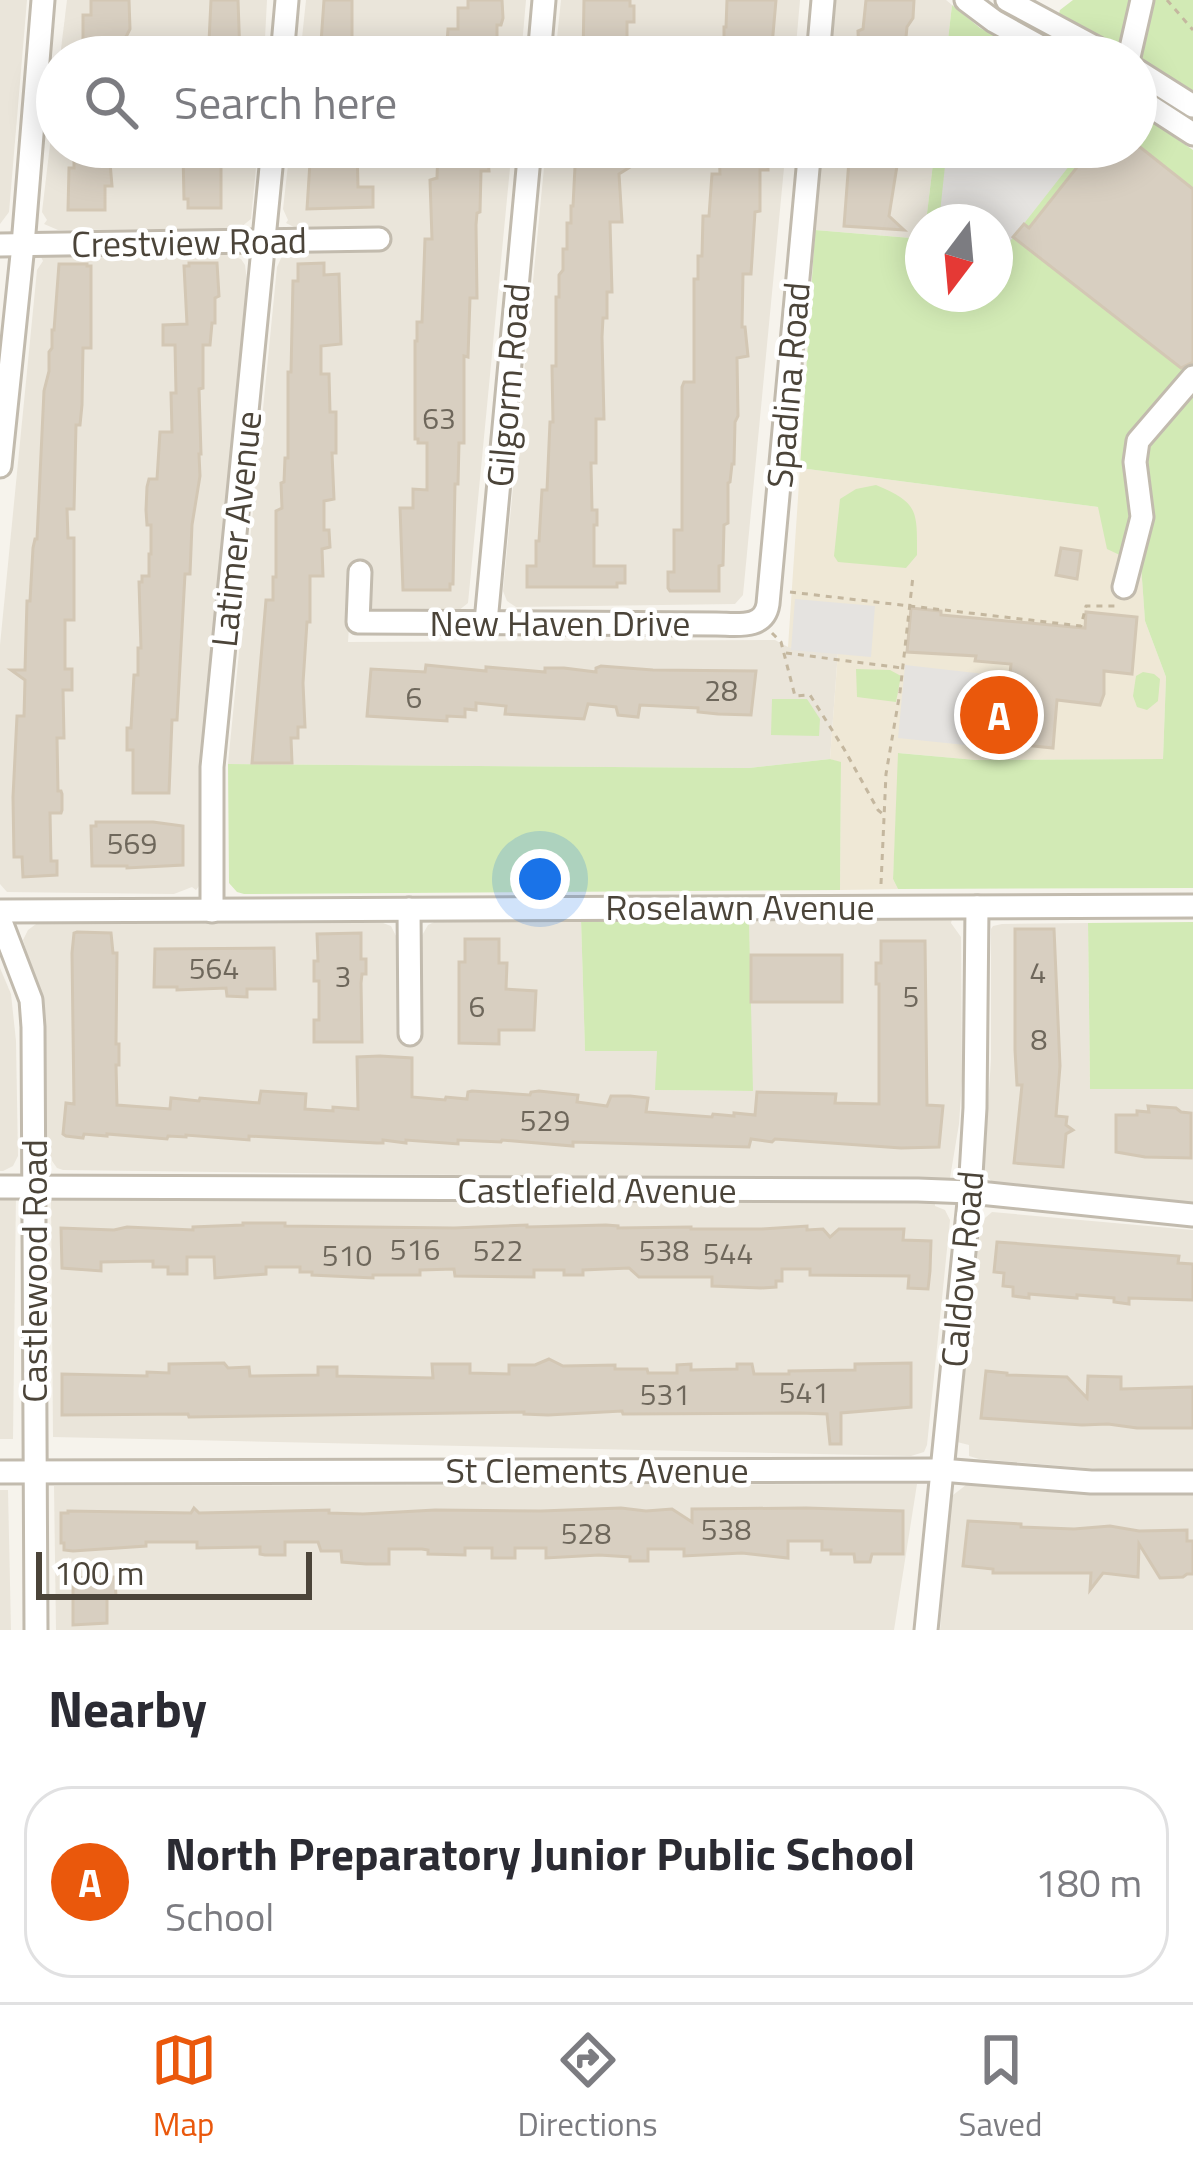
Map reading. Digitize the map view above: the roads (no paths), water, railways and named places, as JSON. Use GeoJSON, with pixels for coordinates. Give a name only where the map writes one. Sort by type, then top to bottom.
{"type":"FeatureCollection","features":[{"type":"Feature","properties":{"kind":"street"},"geometry":{"type":"LineString","coordinates":[[38,36],[43,0]]}},
{"type":"Feature","properties":{"kind":"street"},"geometry":{"type":"LineString","coordinates":[[284,36],[287,0]]}},
{"type":"Feature","properties":{"kind":"street"},"geometry":{"type":"LineString","coordinates":[[541,36],[544,0]]}},
{"type":"Feature","properties":{"kind":"street"},"geometry":{"type":"LineString","coordinates":[[820,36],[823,0]]}},
{"type":"Feature","properties":{"kind":"street"},"geometry":{"type":"LineString","coordinates":[[966,0],[1021,36]]}},
{"type":"Feature","properties":{"kind":"street"},"geometry":{"type":"LineString","coordinates":[[1007,0],[1074,36]]}},
{"type":"Feature","properties":{"kind":"street"},"geometry":{"type":"LineString","coordinates":[[1134,36],[1142,0]]}},
{"type":"Feature","properties":{"kind":"street"},"geometry":{"type":"LineString","coordinates":[[0,466],[12,245],[36,55]]}},
{"type":"Feature","properties":{"kind":"street"},"geometry":{"type":"LineString","coordinates":[[1157,83],[1193,106]]}},
{"type":"Feature","properties":{"kind":"street"},"geometry":{"type":"LineString","coordinates":[[1157,111],[1193,134]]}},
{"type":"Feature","properties":{"kind":"street","name":"Latimer Avenue"},"geometry":{"type":"LineString","coordinates":[[212,911],[212,767],[271,168]]}},
{"type":"Feature","properties":{"kind":"street","name":"Gilgorm Road"},"geometry":{"type":"LineString","coordinates":[[487,622],[528,168]]}},
{"type":"Feature","properties":{"kind":"street","name":"Spadina Road"},"geometry":{"type":"LineString","coordinates":[[766,627],[808,168]]}},
{"type":"Feature","properties":{"kind":"street","name":"Crestview Road"},"geometry":{"type":"LineString","coordinates":[[12,245],[379,239]]}},
{"type":"Feature","properties":{"kind":"street"},"geometry":{"type":"LineString","coordinates":[[1124,587],[1142,517],[1135,462],[1138,441],[1193,377]]}},
{"type":"Feature","properties":{"kind":"street","name":"New Haven Drive"},"geometry":{"type":"LineString","coordinates":[[360,572],[358,622],[751,623],[766,627]]}},
{"type":"Feature","properties":{"kind":"street","name":"Roselawn Avenue"},"geometry":{"type":"LineString","coordinates":[[0,915],[1193,905]]}},
{"type":"Feature","properties":{"kind":"street","name":"Caldow Road"},"geometry":{"type":"LineString","coordinates":[[926,1630],[976,1108],[977,907]]}},
{"type":"Feature","properties":{"kind":"street"},"geometry":{"type":"LineString","coordinates":[[409,909],[410,1034]]}},
{"type":"Feature","properties":{"kind":"street","name":"Castlewood Road"},"geometry":{"type":"LineString","coordinates":[[0,915],[31,1000],[34,1028],[36,1630]]}},
{"type":"Feature","properties":{"kind":"street","name":"Castlefield Avenue"},"geometry":{"type":"LineString","coordinates":[[0,1187],[970,1192],[1193,1215]]}},
{"type":"Feature","properties":{"kind":"street","name":"St Clements Avenue"},"geometry":{"type":"LineString","coordinates":[[0,1472],[941,1470],[1091,1482],[1193,1482]]}},
{"type":"Feature","properties":{"kind":"place","name":"North Preparatory Junior Public School"},"geometry":{"type":"Point","coordinates":[999,715]}}]}
